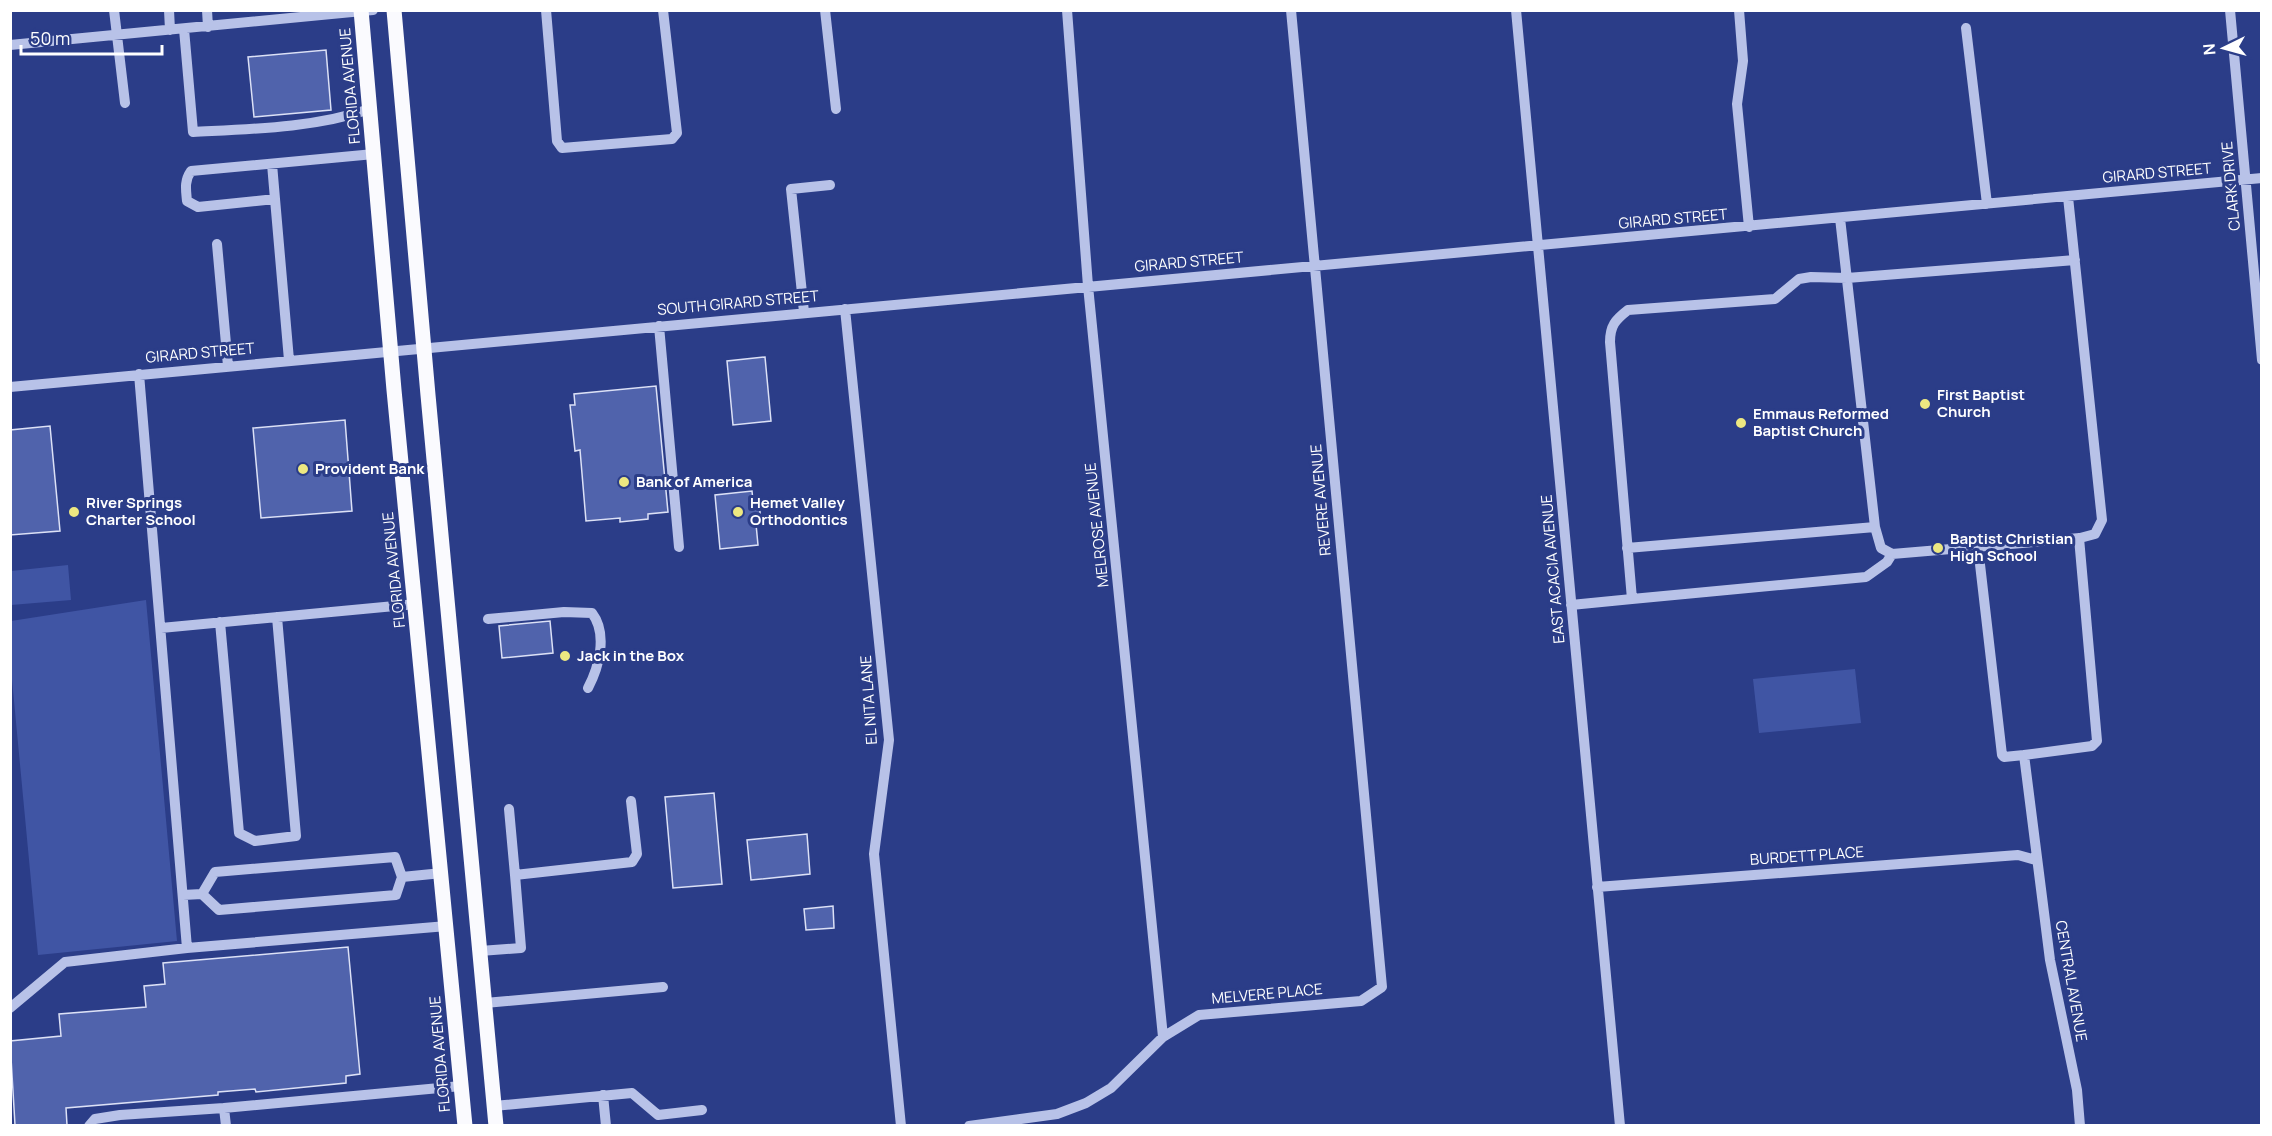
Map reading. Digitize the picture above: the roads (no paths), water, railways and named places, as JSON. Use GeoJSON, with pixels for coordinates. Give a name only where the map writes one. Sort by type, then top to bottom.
{"type":"FeatureCollection","features":[{"type":"Feature","properties":{"kind":"main road"},"geometry":{"type":"LineString","coordinates":[[394,10],[423,347],[496,1125]]}},
{"type":"Feature","properties":{"kind":"main road","name":"FLORIDA AVENUE"},"geometry":{"type":"LineString","coordinates":[[365,11],[374,154],[465,1125]]}},
{"type":"Feature","properties":{"kind":"street"},"geometry":{"type":"LineString","coordinates":[[114,10],[125,103]]}},
{"type":"Feature","properties":{"kind":"street"},"geometry":{"type":"LineString","coordinates":[[169,10],[170,30]]}},
{"type":"Feature","properties":{"kind":"street"},"geometry":{"type":"LineString","coordinates":[[207,10],[208,27]]}},
{"type":"Feature","properties":{"kind":"street"},"geometry":{"type":"LineString","coordinates":[[546,10],[557,141],[562,148],[672,139],[677,134],[663,10]]}},
{"type":"Feature","properties":{"kind":"street"},"geometry":{"type":"LineString","coordinates":[[825,10],[836,109]]}},
{"type":"Feature","properties":{"kind":"street","name":"MELROSE AVENUE"},"geometry":{"type":"LineString","coordinates":[[1067,10],[1088,286],[1163,1037]]}},
{"type":"Feature","properties":{"kind":"street","name":"REVERE AVENUE"},"geometry":{"type":"LineString","coordinates":[[1291,10],[1382,987]]}},
{"type":"Feature","properties":{"kind":"street","name":"EAST ACACIA AVENUE"},"geometry":{"type":"LineString","coordinates":[[1516,10],[1620,1125]]}},
{"type":"Feature","properties":{"kind":"street"},"geometry":{"type":"LineString","coordinates":[[1739,10],[1743,61],[1737,104],[1749,227]]}},
{"type":"Feature","properties":{"kind":"street","name":"CLARK DRIVE"},"geometry":{"type":"LineString","coordinates":[[2230,10],[2262,360]]}},
{"type":"Feature","properties":{"kind":"street"},"geometry":{"type":"LineString","coordinates":[[10,45],[365,11]]}},
{"type":"Feature","properties":{"kind":"street"},"geometry":{"type":"LineString","coordinates":[[1966,28],[1988,204]]}},
{"type":"Feature","properties":{"kind":"street"},"geometry":{"type":"LineString","coordinates":[[184,29],[193,132],[292,125],[343,118],[370,109]]}},
{"type":"Feature","properties":{"kind":"street"},"geometry":{"type":"LineString","coordinates":[[275,199],[198,207],[187,201],[185,187],[190,171],[374,154]]}},
{"type":"Feature","properties":{"kind":"street"},"geometry":{"type":"LineString","coordinates":[[272,164],[289,360]]}},
{"type":"Feature","properties":{"kind":"street","name":"GIRARD STREET"},"geometry":{"type":"LineString","coordinates":[[1088,286],[1538,247],[2262,178]]}},
{"type":"Feature","properties":{"kind":"street"},"geometry":{"type":"LineString","coordinates":[[804,312],[791,189],[830,185]]}},
{"type":"Feature","properties":{"kind":"street"},"geometry":{"type":"LineString","coordinates":[[1840,218],[1875,527],[1881,548],[1892,554],[2079,538],[2095,534],[2102,520],[2068,197]]}},
{"type":"Feature","properties":{"kind":"street"},"geometry":{"type":"LineString","coordinates":[[217,244],[228,366]]}},
{"type":"Feature","properties":{"kind":"street"},"geometry":{"type":"LineString","coordinates":[[1632,599],[1610,342],[1610,330],[1615,320],[1628,310],[1775,299],[1799,279],[1811,277],[1847,278],[2075,260]]}},
{"type":"Feature","properties":{"kind":"street","name":"SOUTH GIRARD STREET"},"geometry":{"type":"LineString","coordinates":[[392,350],[1088,286]]}},
{"type":"Feature","properties":{"kind":"street","name":"EL NITA LANE"},"geometry":{"type":"LineString","coordinates":[[845,309],[890,740],[874,854],[901,1125]]}},
{"type":"Feature","properties":{"kind":"street"},"geometry":{"type":"LineString","coordinates":[[659,326],[679,548]]}},
{"type":"Feature","properties":{"kind":"street","name":"GIRARD STREET"},"geometry":{"type":"LineString","coordinates":[[10,387],[392,350]]}},
{"type":"Feature","properties":{"kind":"street"},"geometry":{"type":"LineString","coordinates":[[139,374],[188,948]]}},
{"type":"Feature","properties":{"kind":"street"},"geometry":{"type":"LineString","coordinates":[[1627,548],[1875,527]]}},
{"type":"Feature","properties":{"kind":"street"},"geometry":{"type":"LineString","coordinates":[[1978,547],[2004,757],[2092,746],[2097,741],[2079,538]]}},
{"type":"Feature","properties":{"kind":"street"},"geometry":{"type":"LineString","coordinates":[[1572,604],[1866,577],[1887,562],[1892,554]]}},
{"type":"Feature","properties":{"kind":"street"},"geometry":{"type":"LineString","coordinates":[[161,628],[416,604]]}},
{"type":"Feature","properties":{"kind":"street"},"geometry":{"type":"LineString","coordinates":[[488,619],[564,612],[592,613],[598,620],[600,645],[598,668],[588,688]]}},
{"type":"Feature","properties":{"kind":"street"},"geometry":{"type":"LineString","coordinates":[[220,622],[239,833],[255,841],[296,836],[277,617]]}},
{"type":"Feature","properties":{"kind":"street","name":"CENTRAL AVENUE"},"geometry":{"type":"LineString","coordinates":[[2024,755],[2050,960],[2077,1090],[2080,1125]]}},
{"type":"Feature","properties":{"kind":"street"},"geometry":{"type":"LineString","coordinates":[[515,875],[632,862],[637,854],[631,801]]}},
{"type":"Feature","properties":{"kind":"street"},"geometry":{"type":"LineString","coordinates":[[480,951],[521,948],[509,809]]}},
{"type":"Feature","properties":{"kind":"street","name":"BURDETT PLACE"},"geometry":{"type":"LineString","coordinates":[[1598,887],[2018,855],[2036,860]]}},
{"type":"Feature","properties":{"kind":"street"},"geometry":{"type":"LineString","coordinates":[[183,895],[202,894],[219,910],[396,895],[402,877],[395,857],[215,872],[202,894]]}},
{"type":"Feature","properties":{"kind":"street"},"geometry":{"type":"LineString","coordinates":[[402,877],[442,873]]}},
{"type":"Feature","properties":{"kind":"street"},"geometry":{"type":"LineString","coordinates":[[10,1008],[65,962],[188,948],[447,926]]}},
{"type":"Feature","properties":{"kind":"street"},"geometry":{"type":"LineString","coordinates":[[485,1003],[663,987]]}},
{"type":"Feature","properties":{"kind":"street","name":"MELVERE PLACE"},"geometry":{"type":"LineString","coordinates":[[969,1125],[1057,1114],[1086,1103],[1110,1088],[1163,1037],[1199,1015],[1361,1001],[1382,987]]}},
{"type":"Feature","properties":{"kind":"street"},"geometry":{"type":"LineString","coordinates":[[92,1122],[175,1111],[461,1086]]}},
{"type":"Feature","properties":{"kind":"street"},"geometry":{"type":"LineString","coordinates":[[495,1106],[632,1093],[658,1115],[702,1110]]}},
{"type":"Feature","properties":{"kind":"street"},"geometry":{"type":"LineString","coordinates":[[603,1095],[606,1125]]}},
{"type":"Feature","properties":{"kind":"street"},"geometry":{"type":"LineString","coordinates":[[224,1108],[226,1125]]}},
{"type":"Feature","properties":{"kind":"place","name":"First Baptist Church"},"geometry":{"type":"Point","coordinates":[1925,404]}},
{"type":"Feature","properties":{"kind":"place","name":"Emmaus Reformed Baptist Church"},"geometry":{"type":"Point","coordinates":[1741,423]}},
{"type":"Feature","properties":{"kind":"place","name":"Provident Bank"},"geometry":{"type":"Point","coordinates":[303,469]}},
{"type":"Feature","properties":{"kind":"place","name":"Bank of America"},"geometry":{"type":"Point","coordinates":[624,482]}},
{"type":"Feature","properties":{"kind":"place","name":"River Springs Charter School"},"geometry":{"type":"Point","coordinates":[74,512]}},
{"type":"Feature","properties":{"kind":"place","name":"Hemet Valley Orthodontics"},"geometry":{"type":"Point","coordinates":[738,512]}},
{"type":"Feature","properties":{"kind":"place","name":"Baptist Christian High School"},"geometry":{"type":"Point","coordinates":[1938,548]}},
{"type":"Feature","properties":{"kind":"place","name":"Jack in the Box"},"geometry":{"type":"Point","coordinates":[565,656]}}]}
